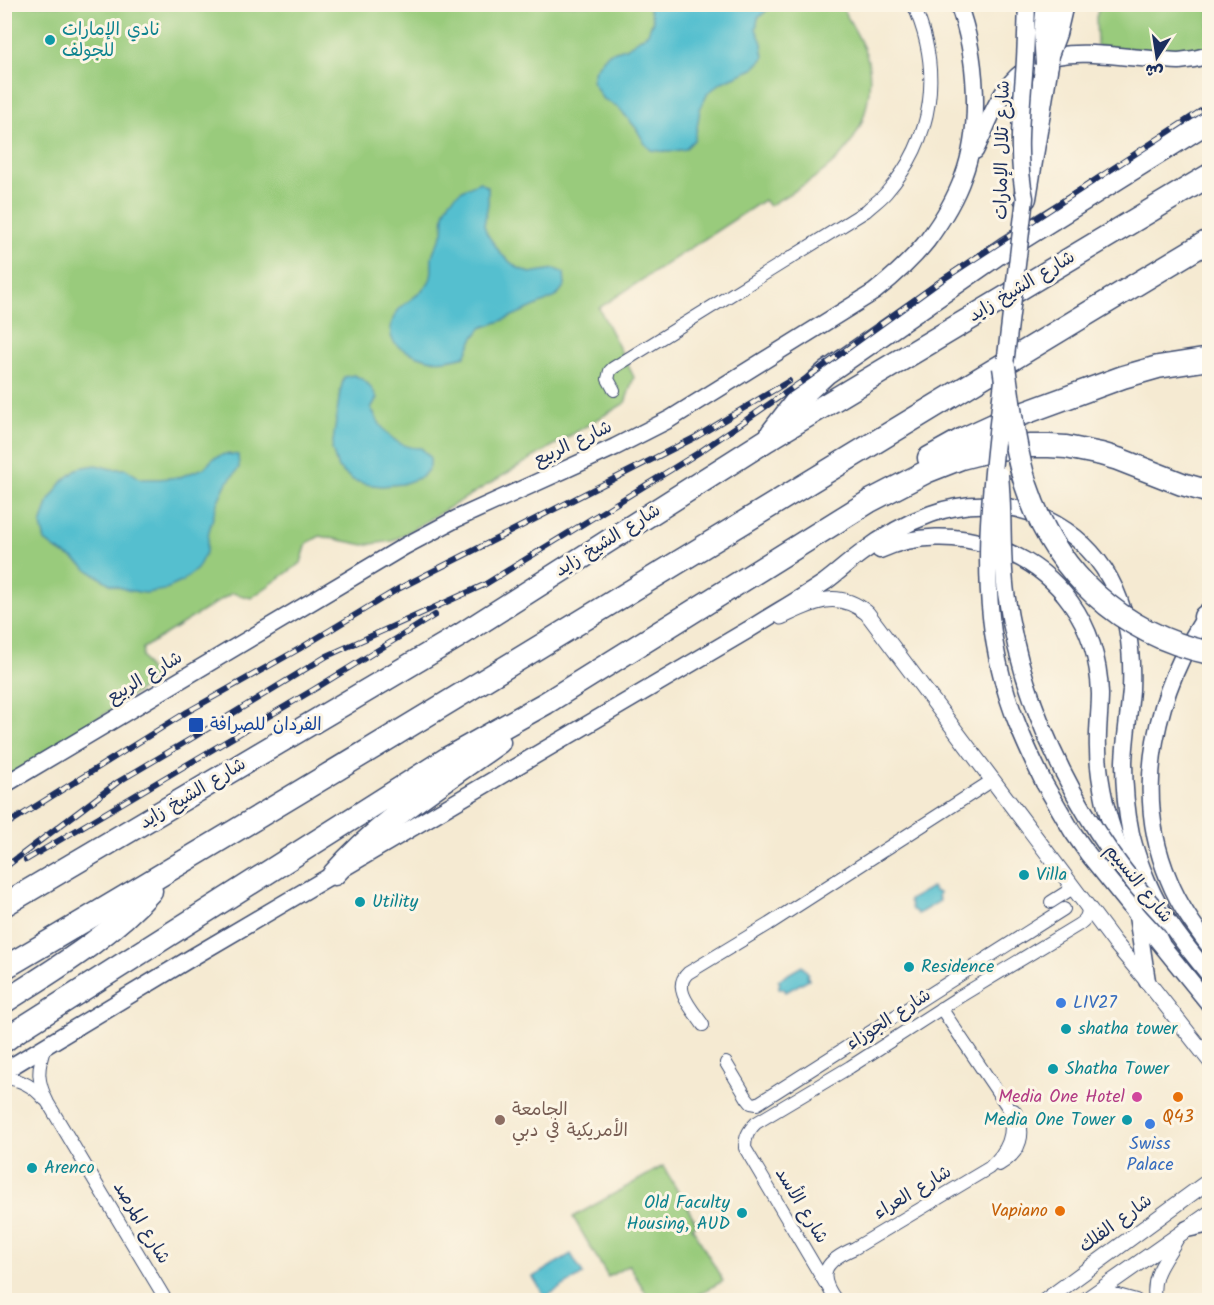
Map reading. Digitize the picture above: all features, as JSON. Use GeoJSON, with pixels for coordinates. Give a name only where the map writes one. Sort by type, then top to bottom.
{"type":"FeatureCollection","features":[{"type":"Feature","properties":{"kind":"highway"},"geometry":{"type":"LineString","coordinates":[[1025,198],[1047,64],[1048,4]]}},
{"type":"Feature","properties":{"kind":"highway"},"geometry":{"type":"LineString","coordinates":[[767,441],[794,404],[826,374],[1007,247],[1209,119]]}},
{"type":"Feature","properties":{"kind":"highway","name":"شارع الشيخ زايد"},"geometry":{"type":"LineString","coordinates":[[4,905],[459,636],[767,441],[1209,175]]}},
{"type":"Feature","properties":{"kind":"highway"},"geometry":{"type":"LineString","coordinates":[[4,968],[171,870],[1209,240]]}},
{"type":"Feature","properties":{"kind":"highway"},"geometry":{"type":"LineString","coordinates":[[870,501],[888,484],[909,470],[963,439],[1000,422],[1140,372],[1175,363],[1209,359]]}},
{"type":"Feature","properties":{"kind":"highway"},"geometry":{"type":"LineString","coordinates":[[1004,368],[1016,444],[1026,484],[1041,522],[1060,555],[1091,591],[1128,620],[1162,638],[1209,653]]}},
{"type":"Feature","properties":{"kind":"highway"},"geometry":{"type":"LineString","coordinates":[[9,1036],[448,758],[546,703],[870,501],[928,471],[961,458],[996,449],[1031,446],[1066,447],[1118,459],[1209,492]]}},
{"type":"Feature","properties":{"kind":"highway"},"geometry":{"type":"LineString","coordinates":[[334,874],[377,832],[510,734],[546,703]]}},
{"type":"Feature","properties":{"kind":"highway"},"geometry":{"type":"LineString","coordinates":[[4,1002],[112,928],[141,903],[171,870]]}},
{"type":"Feature","properties":{"kind":"main road","name":"شارع الربيع"},"geometry":{"type":"LineString","coordinates":[[4,785],[405,546],[456,519],[615,447],[670,418],[874,292],[902,269],[927,241],[948,210],[964,177],[975,112],[974,79],[970,47],[957,4]]}},
{"type":"Feature","properties":{"kind":"main road","name":"شارع تلال الإمارات"},"geometry":{"type":"LineString","coordinates":[[1004,368],[1025,198],[1019,155],[1027,4]]}},
{"type":"Feature","properties":{"kind":"main road"},"geometry":{"type":"LineString","coordinates":[[1047,64],[1065,4]]}},
{"type":"Feature","properties":{"kind":"main road"},"geometry":{"type":"LineString","coordinates":[[964,177],[1006,88],[1015,78],[1037,62],[1050,57],[1077,53],[1179,61],[1209,56]]}},
{"type":"Feature","properties":{"kind":"main road"},"geometry":{"type":"LineString","coordinates":[[1004,368],[996,441],[1001,481],[1002,547],[1006,593],[1014,638],[1026,683],[1058,762],[1096,830],[1134,884],[1170,924],[1209,976]]}},
{"type":"Feature","properties":{"kind":"main road","name":"شارع النسيم"},"geometry":{"type":"LineString","coordinates":[[996,441],[990,488],[988,542],[990,596],[995,645],[1012,711],[1044,783],[1072,831],[1112,885],[1209,1005]]}},
{"type":"Feature","properties":{"kind":"main road"},"geometry":{"type":"LineString","coordinates":[[4,1071],[191,958],[748,630],[814,589],[879,541],[933,513],[973,505],[1014,508],[1039,516],[1063,529],[1094,556],[1116,590],[1125,615],[1129,642],[1131,688],[1124,760],[1127,811],[1139,861],[1170,924]]}},
{"type":"Feature","properties":{"kind":"main road"},"geometry":{"type":"LineString","coordinates":[[842,569],[898,543],[928,538],[959,539],[990,545],[1018,557],[1042,572],[1060,588],[1082,619],[1096,660],[1100,693],[1099,767],[1106,804],[1129,872],[1161,943]]}},
{"type":"Feature","properties":{"kind":"main road","name":"شارع النسيم"},"geometry":{"type":"LineString","coordinates":[[1208,614],[1181,657],[1164,701],[1154,747],[1150,797],[1154,831],[1169,881],[1185,912],[1209,947]]}},
{"type":"Feature","properties":{"kind":"main road"},"geometry":{"type":"LineString","coordinates":[[1137,915],[1147,981]]}},
{"type":"Feature","properties":{"kind":"main road"},"geometry":{"type":"LineString","coordinates":[[1184,1231],[1209,1224]]}},
{"type":"Feature","properties":{"kind":"street"},"geometry":{"type":"LineString","coordinates":[[614,390],[608,379],[613,368],[866,211],[885,195],[901,175],[914,153],[930,105],[929,55],[924,30],[913,4]]}},
{"type":"Feature","properties":{"kind":"street"},"geometry":{"type":"LineString","coordinates":[[748,630],[825,600],[848,602],[861,608],[872,619],[1115,943],[1209,1060]]}},
{"type":"Feature","properties":{"kind":"street"},"geometry":{"type":"LineString","coordinates":[[703,1025],[681,988],[681,982],[688,973],[769,924],[993,780]]}},
{"type":"Feature","properties":{"kind":"street"},"geometry":{"type":"LineString","coordinates":[[1051,903],[1073,888]]}},
{"type":"Feature","properties":{"kind":"street","name":"شارع الجوزاء"},"geometry":{"type":"LineString","coordinates":[[745,1148],[745,1139],[749,1130],[756,1124],[1078,925],[1088,914],[1088,906]]}},
{"type":"Feature","properties":{"kind":"street"},"geometry":{"type":"LineString","coordinates":[[726,1064],[747,1098],[751,1103],[757,1104],[1064,909]]}},
{"type":"Feature","properties":{"kind":"street"},"geometry":{"type":"LineString","coordinates":[[909,1008],[928,1016]]}},
{"type":"Feature","properties":{"kind":"street"},"geometry":{"type":"LineString","coordinates":[[909,1008],[910,1028]]}},
{"type":"Feature","properties":{"kind":"street","name":"شارع العراء"},"geometry":{"type":"LineString","coordinates":[[837,1300],[825,1283],[826,1271],[831,1261],[989,1168],[1000,1165],[1017,1150],[1021,1140],[1022,1129],[1019,1117],[1004,1100],[941,1008]]}},
{"type":"Feature","properties":{"kind":"street","name":"شارع المرصد"},"geometry":{"type":"LineString","coordinates":[[45,1047],[40,1060],[41,1089],[166,1300]]}},
{"type":"Feature","properties":{"kind":"street","name":"شارع المرصد"},"geometry":{"type":"LineString","coordinates":[[4,1078],[24,1082],[48,1103]]}},
{"type":"Feature","properties":{"kind":"street","name":"شارع الأسد"},"geometry":{"type":"LineString","coordinates":[[745,1148],[825,1283]]}},
{"type":"Feature","properties":{"kind":"street","name":"شارع الفلك"},"geometry":{"type":"LineString","coordinates":[[1046,1300],[1209,1180]]}},
{"type":"Feature","properties":{"kind":"street"},"geometry":{"type":"LineString","coordinates":[[1091,1297],[1209,1213]]}},
{"type":"Feature","properties":{"kind":"street"},"geometry":{"type":"LineString","coordinates":[[1155,1300],[1154,1287],[1157,1274],[1184,1231]]}},
{"type":"Feature","properties":{"kind":"street","name":"شارع العراء"},"geometry":{"type":"LineString","coordinates":[[837,1300],[833,1278],[836,1268],[855,1248]]}},
{"type":"Feature","properties":{"kind":"street"},"geometry":{"type":"LineString","coordinates":[[1091,1297],[1118,1295],[1136,1300]]}},
{"type":"Feature","properties":{"kind":"green space"},"geometry":{"type":"Polygon","coordinates":[[[5,5],[841,5],[858,35],[868,60],[869,92],[861,123],[853,139],[830,166],[769,206],[764,200],[599,308],[634,377],[625,403],[393,541],[364,545],[320,536],[307,543],[301,563],[251,598],[232,593],[143,648],[142,657],[155,680],[5,781],[5,5]]]}},
{"type":"Feature","properties":{"kind":"green space"},"geometry":{"type":"Polygon","coordinates":[[[1100,5],[1209,5],[1209,48],[1181,53],[1097,46],[1096,17],[1100,5]]]}},
{"type":"Feature","properties":{"kind":"green space"},"geometry":{"type":"Polygon","coordinates":[[[663,1166],[697,1224],[692,1227],[723,1281],[688,1300],[650,1300],[629,1265],[608,1277],[573,1217],[663,1166]]]}},
{"type":"Feature","properties":{"kind":"water"},"geometry":{"type":"Polygon","coordinates":[[[648,5],[773,5],[758,18],[756,29],[762,43],[764,58],[753,69],[722,82],[708,93],[700,109],[694,140],[685,149],[669,152],[651,150],[619,108],[602,98],[592,81],[595,69],[609,53],[626,48],[648,33],[653,20],[648,5]]]}},
{"type":"Feature","properties":{"kind":"water"},"geometry":{"type":"Polygon","coordinates":[[[480,182],[488,187],[484,225],[487,234],[501,254],[516,267],[530,273],[555,269],[564,273],[565,285],[556,297],[481,328],[465,356],[444,360],[426,359],[399,347],[393,341],[391,328],[393,319],[402,306],[421,292],[430,280],[432,256],[443,232],[444,214],[449,202],[463,190],[480,182]]]}},
{"type":"Feature","properties":{"kind":"water"},"geometry":{"type":"Polygon","coordinates":[[[354,375],[365,381],[375,394],[377,398],[371,408],[384,430],[396,441],[421,448],[430,457],[430,467],[422,477],[402,484],[382,486],[353,480],[338,468],[332,449],[340,392],[344,377],[354,375]]]}},
{"type":"Feature","properties":{"kind":"water"},"geometry":{"type":"Polygon","coordinates":[[[225,454],[238,455],[239,468],[226,484],[217,503],[206,552],[197,569],[181,582],[164,590],[145,593],[127,590],[110,584],[45,541],[41,525],[49,500],[63,481],[79,468],[96,465],[111,469],[126,469],[141,479],[180,477],[204,468],[214,458],[225,454]]]}},
{"type":"Feature","properties":{"kind":"water"},"geometry":{"type":"Polygon","coordinates":[[[932,887],[939,893],[940,901],[918,914],[912,910],[909,900],[932,887]]]}},
{"type":"Feature","properties":{"kind":"water"},"geometry":{"type":"Polygon","coordinates":[[[802,966],[808,973],[809,979],[786,992],[779,988],[778,980],[802,966]]]}},
{"type":"Feature","properties":{"kind":"water"},"geometry":{"type":"Polygon","coordinates":[[[571,1254],[583,1274],[545,1297],[533,1277],[571,1254]]]}},
{"type":"Feature","properties":{"kind":"railway"},"geometry":{"type":"LineString","coordinates":[[4,868],[118,782],[327,656],[484,585],[698,453],[807,378],[942,280],[1210,105]]}},
{"type":"Feature","properties":{"kind":"railway"},"geometry":{"type":"LineString","coordinates":[[4,826],[187,712],[299,649],[398,589],[696,437],[789,381]]}},
{"type":"Feature","properties":{"kind":"railway"},"geometry":{"type":"LineString","coordinates":[[26,860],[435,615]]}},
{"type":"Feature","properties":{"kind":"place","name":"نادي الإمارات للجولف"},"geometry":{"type":"Point","coordinates":[50,40]}},
{"type":"Feature","properties":{"kind":"place","name":"الفردان للصرافة"},"geometry":{"type":"Point","coordinates":[196,725]}},
{"type":"Feature","properties":{"kind":"place","name":"Villa"},"geometry":{"type":"Point","coordinates":[1024,875]}},
{"type":"Feature","properties":{"kind":"place","name":"Utility"},"geometry":{"type":"Point","coordinates":[360,902]}},
{"type":"Feature","properties":{"kind":"place","name":"Residence"},"geometry":{"type":"Point","coordinates":[909,967]}},
{"type":"Feature","properties":{"kind":"place","name":"LIV27"},"geometry":{"type":"Point","coordinates":[1061,1003]}},
{"type":"Feature","properties":{"kind":"place","name":"shatha tower"},"geometry":{"type":"Point","coordinates":[1066,1029]}},
{"type":"Feature","properties":{"kind":"place","name":"Shatha Tower"},"geometry":{"type":"Point","coordinates":[1053,1069]}},
{"type":"Feature","properties":{"kind":"place","name":"Media One Hotel"},"geometry":{"type":"Point","coordinates":[1137,1097]}},
{"type":"Feature","properties":{"kind":"place","name":"Q43"},"geometry":{"type":"Point","coordinates":[1178,1097]}},
{"type":"Feature","properties":{"kind":"place","name":"الجامعة الأمريكية في دبي"},"geometry":{"type":"Point","coordinates":[500,1120]}},
{"type":"Feature","properties":{"kind":"place","name":"Media One Tower"},"geometry":{"type":"Point","coordinates":[1127,1120]}},
{"type":"Feature","properties":{"kind":"place","name":"Swiss Palace"},"geometry":{"type":"Point","coordinates":[1150,1124]}},
{"type":"Feature","properties":{"kind":"place","name":"Arenco"},"geometry":{"type":"Point","coordinates":[32,1168]}},
{"type":"Feature","properties":{"kind":"place","name":"Vapiano"},"geometry":{"type":"Point","coordinates":[1060,1211]}},
{"type":"Feature","properties":{"kind":"place","name":"Old Faculty Housing, AUD"},"geometry":{"type":"Point","coordinates":[742,1213]}}]}
